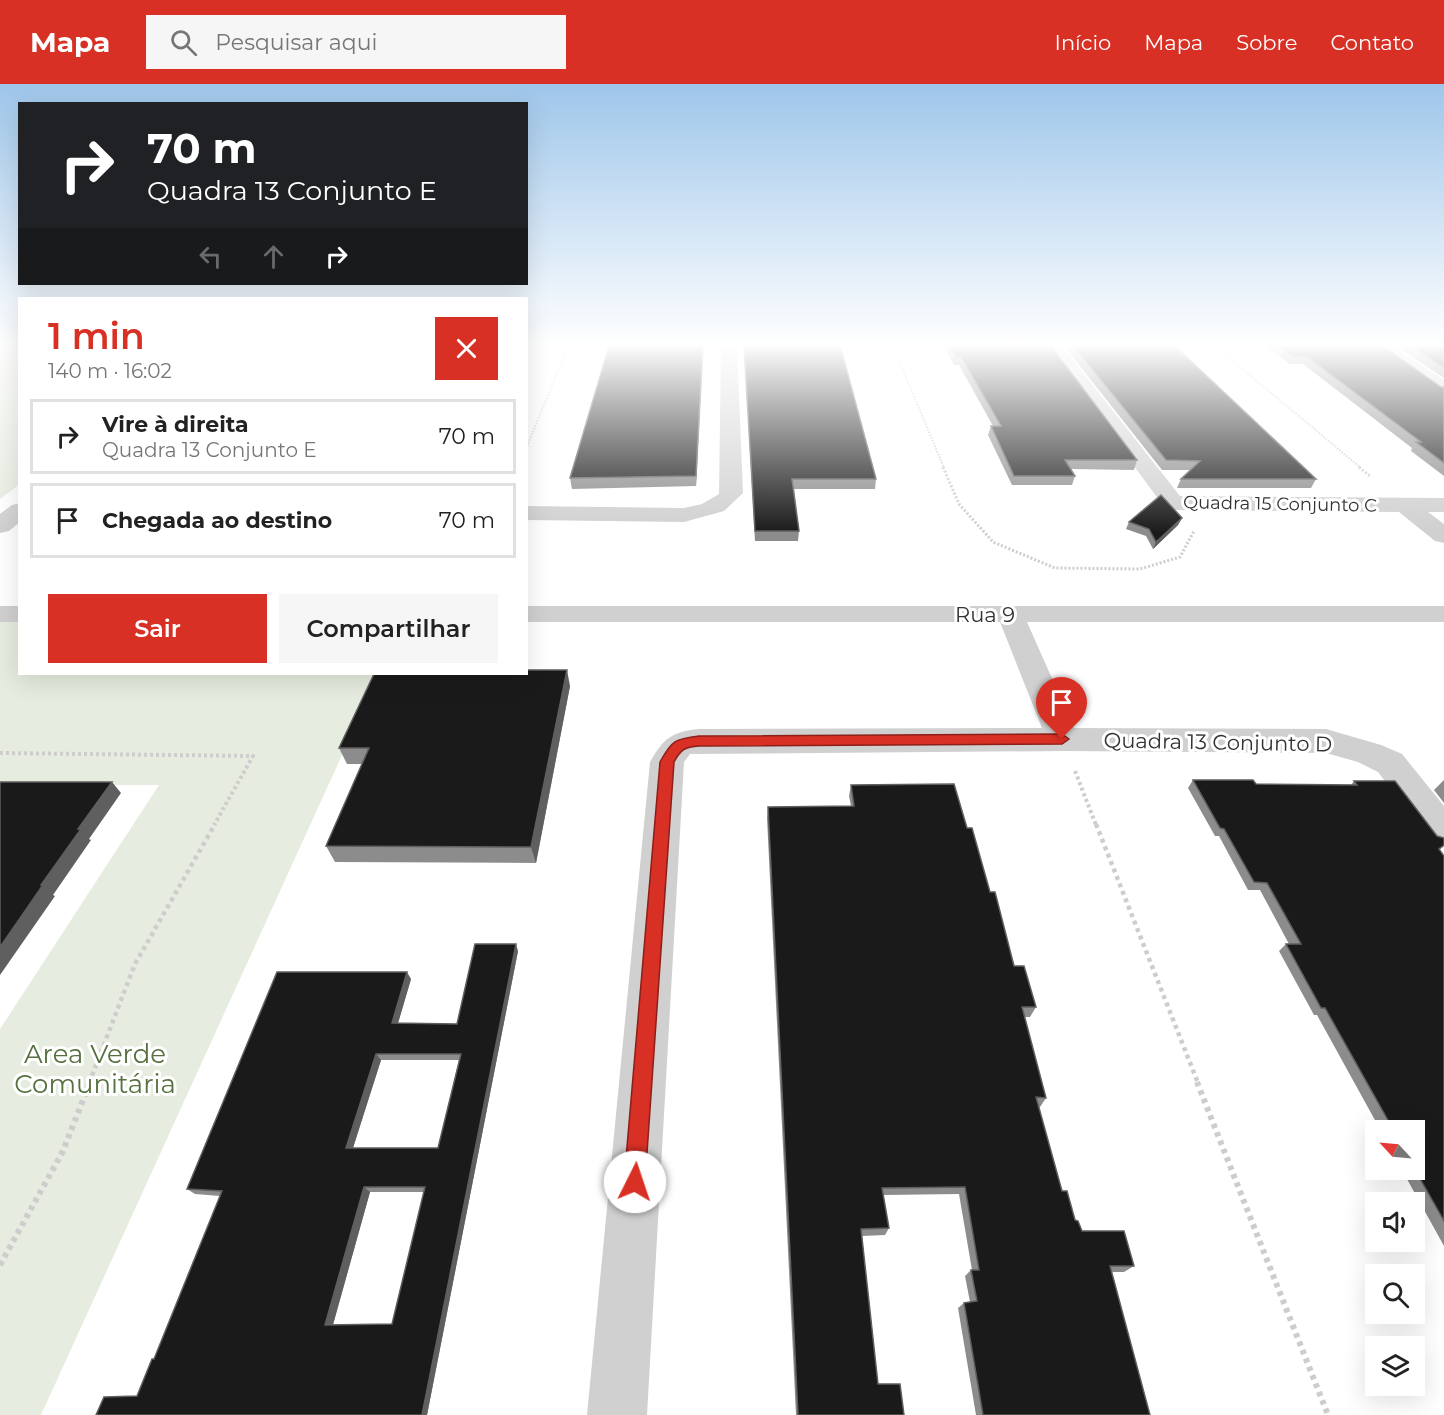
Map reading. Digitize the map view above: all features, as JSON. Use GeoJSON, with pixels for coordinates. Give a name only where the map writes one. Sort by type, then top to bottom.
{"type":"FeatureCollection","features":[{"type":"Feature","properties":{"kind":"street"},"geometry":{"type":"LineString","coordinates":[[528,513],[684,515],[700,513],[725,501],[732,493],[730,408]]}},
{"type":"Feature","properties":{"kind":"street","name":"Quadra 15 Conjunto C"},"geometry":{"type":"LineString","coordinates":[[1101,408],[1173,502],[1444,505]]}},
{"type":"Feature","properties":{"kind":"street"},"geometry":{"type":"LineString","coordinates":[[1405,505],[1444,536]]}},
{"type":"Feature","properties":{"kind":"street"},"geometry":{"type":"LineString","coordinates":[[0,526],[18,512]]}},
{"type":"Feature","properties":{"kind":"street"},"geometry":{"type":"LineString","coordinates":[[0,614],[18,614]]}},
{"type":"Feature","properties":{"kind":"street","name":"Rua 9"},"geometry":{"type":"LineString","coordinates":[[528,614],[1444,614]]}},
{"type":"Feature","properties":{"kind":"street"},"geometry":{"type":"LineString","coordinates":[[1010,614],[1062,739]]}},
{"type":"Feature","properties":{"kind":"street","name":"Quadra 13 Conjunto D"},"geometry":{"type":"LineString","coordinates":[[617,1415],[667,762],[674,748],[681,743],[699,741],[1062,739],[1326,741],[1369,753],[1390,763],[1444,832]]}},
{"type":"Feature","properties":{"kind":"path"},"geometry":{"type":"LineString","coordinates":[[528,444],[543,408]]}},
{"type":"Feature","properties":{"kind":"path"},"geometry":{"type":"LineString","coordinates":[[919,408],[959,504],[993,542],[1055,568],[1140,569],[1180,557],[1194,532],[1173,502]]}},
{"type":"Feature","properties":{"kind":"path"},"geometry":{"type":"LineString","coordinates":[[1289,408],[1405,505]]}},
{"type":"Feature","properties":{"kind":"path"},"geometry":{"type":"LineString","coordinates":[[1062,739],[1328,1415]]}},
{"type":"Feature","properties":{"kind":"path"},"geometry":{"type":"LineString","coordinates":[[0,753],[253,756],[135,964],[63,1151],[0,1265]]}},
{"type":"Feature","properties":{"kind":"green space"},"geometry":{"type":"Polygon","coordinates":[[[0,408],[18,408],[18,486],[0,499],[0,408]]]}},
{"type":"Feature","properties":{"kind":"green space","name":"Area Verde Comunitária"},"geometry":{"type":"Polygon","coordinates":[[[0,614],[18,614],[18,675],[379,675],[41,1415],[0,1415],[0,1029],[159,785],[0,785],[0,614]]]}},
{"type":"Feature","properties":{"kind":"building"},"geometry":{"type":"Polygon","coordinates":[[[591,408],[700,408],[696,476],[570,478],[591,408]]]}},
{"type":"Feature","properties":{"kind":"building"},"geometry":{"type":"Polygon","coordinates":[[[748,408],[857,408],[876,479],[792,479],[799,531],[755,531],[748,408]]]}},
{"type":"Feature","properties":{"kind":"building"},"geometry":{"type":"Polygon","coordinates":[[[991,408],[1098,408],[1137,460],[1065,460],[1075,476],[1014,476],[991,426],[1001,426],[991,408]]]}},
{"type":"Feature","properties":{"kind":"building"},"geometry":{"type":"Polygon","coordinates":[[[1124,408],[1241,408],[1316,479],[1181,479],[1200,461],[1166,460],[1124,408]]]}},
{"type":"Feature","properties":{"kind":"building"},"geometry":{"type":"Polygon","coordinates":[[[1376,408],[1444,408],[1444,463],[1416,442],[1421,442],[1376,408]]]}},
{"type":"Feature","properties":{"kind":"building"},"geometry":{"type":"Polygon","coordinates":[[[1161,495],[1182,518],[1156,542],[1149,529],[1129,522],[1161,495]]]}},
{"type":"Feature","properties":{"kind":"building"},"geometry":{"type":"Polygon","coordinates":[[[528,670],[567,670],[531,847],[326,846],[369,748],[339,748],[374,675],[528,675],[528,670]]]}},
{"type":"Feature","properties":{"kind":"building"},"geometry":{"type":"Polygon","coordinates":[[[1193,780],[1253,780],[1256,784],[1357,785],[1354,781],[1395,781],[1437,836],[1444,838],[1444,845],[1439,849],[1444,856],[1444,1221],[1421,1180],[1425,1180],[1425,1120],[1388,1120],[1286,944],[1301,944],[1267,883],[1254,882],[1224,829],[1220,828],[1193,780]]]}},
{"type":"Feature","properties":{"kind":"building"},"geometry":{"type":"Polygon","coordinates":[[[0,782],[112,782],[0,947],[0,782]]]}},
{"type":"Feature","properties":{"kind":"building"},"geometry":{"type":"Polygon","coordinates":[[[954,784],[967,828],[972,828],[990,892],[995,892],[1014,966],[1024,966],[1036,1007],[1022,1007],[1046,1098],[1036,1097],[1062,1191],[1067,1191],[1075,1220],[1078,1221],[1082,1231],[1124,1231],[1134,1266],[1110,1266],[1150,1415],[983,1415],[964,1303],[977,1301],[971,1270],[979,1270],[965,1187],[882,1188],[889,1228],[861,1229],[878,1384],[900,1384],[904,1415],[798,1415],[768,807],[854,806],[851,785],[954,784]]]}},
{"type":"Feature","properties":{"kind":"building"},"geometry":{"type":"Polygon","coordinates":[[[475,944],[516,944],[422,1415],[96,1415],[104,1397],[137,1396],[152,1359],[154,1359],[222,1191],[187,1189],[277,972],[407,972],[392,1023],[457,1024],[475,944]],[[376,1054],[346,1148],[438,1148],[461,1054],[376,1054]],[[364,1187],[325,1325],[392,1324],[425,1187],[364,1187]]]}},
{"type":"Feature","properties":{"kind":"route"},"geometry":{"type":"LineString","coordinates":[[635,1182],[667,762],[674,748],[681,743],[699,741],[1062,739]]}}]}
